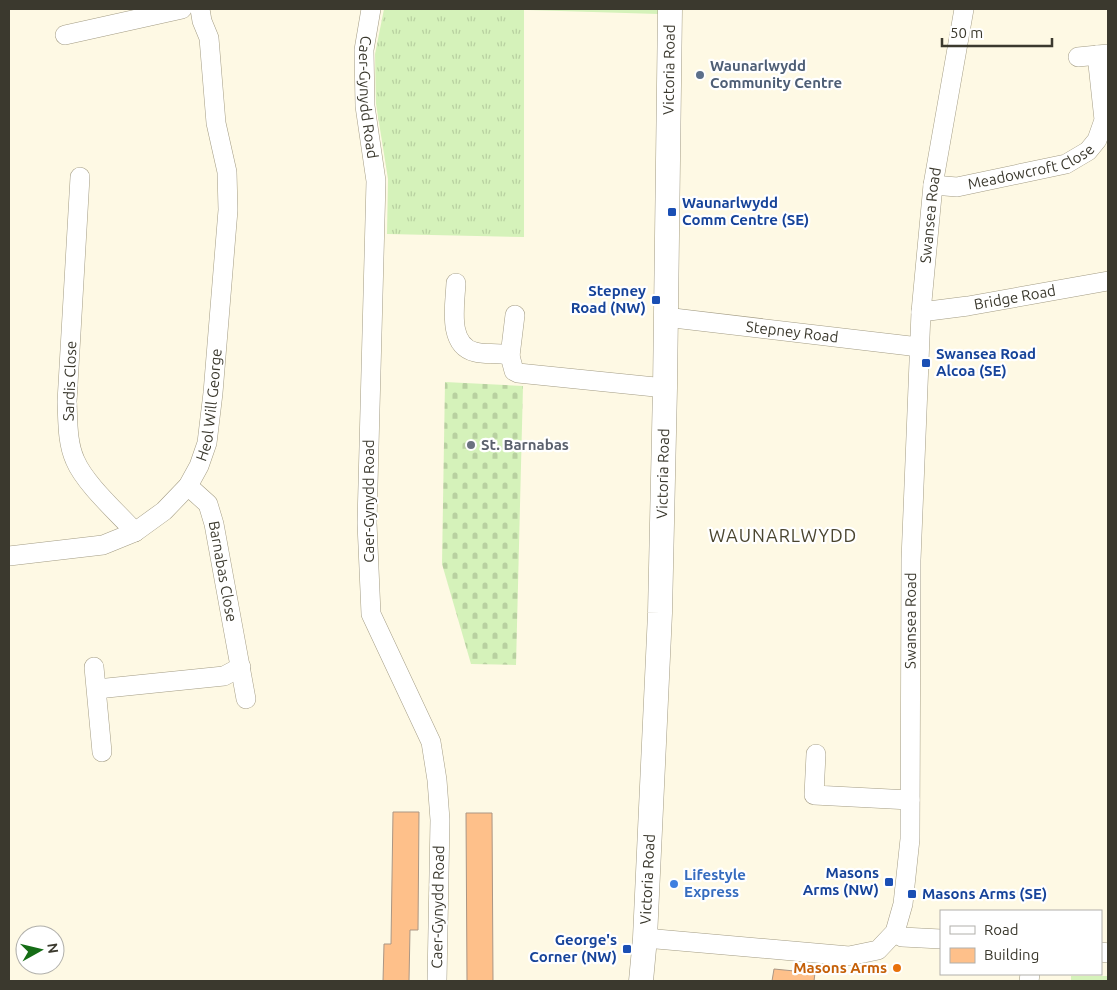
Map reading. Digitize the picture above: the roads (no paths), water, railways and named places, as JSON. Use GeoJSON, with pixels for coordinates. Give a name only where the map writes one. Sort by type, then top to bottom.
{"type":"FeatureCollection","features":[{"type":"Feature","properties":{"kind":"main road","name":"Victoria Road"},"geometry":{"type":"LineString","coordinates":[[645,938],[660,613],[670,9]]}},
{"type":"Feature","properties":{"kind":"main road"},"geometry":{"type":"LineString","coordinates":[[641,981],[645,938]]}},
{"type":"Feature","properties":{"kind":"street"},"geometry":{"type":"LineString","coordinates":[[65,35],[182,9]]}},
{"type":"Feature","properties":{"kind":"street","name":"Heol Will George"},"geometry":{"type":"LineString","coordinates":[[9,556],[103,545],[136,532],[164,511],[188,486],[199,466],[207,443],[213,393],[228,210],[227,172],[216,123],[209,38],[202,21],[200,9]]}},
{"type":"Feature","properties":{"kind":"street","name":"Caer-Gynydd Road"},"geometry":{"type":"LineString","coordinates":[[371,9],[364,50],[365,106],[376,182],[367,523],[371,614],[431,742],[437,780],[440,820],[437,981]]}},
{"type":"Feature","properties":{"kind":"street","name":"Swansea Road"},"geometry":{"type":"LineString","coordinates":[[645,938],[849,956],[878,950],[895,932],[902,904],[910,839],[911,560],[921,312],[933,185],[964,9]]}},
{"type":"Feature","properties":{"kind":"street","name":"Meadowcroft Close"},"geometry":{"type":"LineString","coordinates":[[933,185],[957,187],[1066,164],[1088,151],[1097,140],[1104,120],[1103,55],[1078,57]]}},
{"type":"Feature","properties":{"kind":"street","name":"Sardis Close"},"geometry":{"type":"LineString","coordinates":[[80,177],[86,207],[67,402],[68,435],[75,461],[88,480],[136,532]]}},
{"type":"Feature","properties":{"kind":"street","name":"Bridge Road"},"geometry":{"type":"LineString","coordinates":[[921,312],[968,306],[1108,281]]}},
{"type":"Feature","properties":{"kind":"street"},"geometry":{"type":"LineString","coordinates":[[456,283],[455,322],[462,344],[469,350],[476,352],[510,356]]}},
{"type":"Feature","properties":{"kind":"street"},"geometry":{"type":"LineString","coordinates":[[515,315],[510,356],[514,371],[518,373],[665,388]]}},
{"type":"Feature","properties":{"kind":"street","name":"Stepney Road"},"geometry":{"type":"LineString","coordinates":[[665,317],[919,347]]}},
{"type":"Feature","properties":{"kind":"street","name":"Barnabas Close"},"geometry":{"type":"LineString","coordinates":[[188,486],[208,504],[214,524],[246,699]]}},
{"type":"Feature","properties":{"kind":"street"},"geometry":{"type":"LineString","coordinates":[[94,667],[98,689],[102,752]]}},
{"type":"Feature","properties":{"kind":"street"},"geometry":{"type":"LineString","coordinates":[[98,689],[224,676],[241,667]]}},
{"type":"Feature","properties":{"kind":"street"},"geometry":{"type":"LineString","coordinates":[[816,754],[814,795],[910,800]]}},
{"type":"Feature","properties":{"kind":"street"},"geometry":{"type":"LineString","coordinates":[[895,932],[902,937],[940,939]]}},
{"type":"Feature","properties":{"kind":"place","name":"Waunarlwydd Community Centre"},"geometry":{"type":"Point","coordinates":[700,75]}},
{"type":"Feature","properties":{"kind":"place","name":"Waunarlwydd Comm Centre (SE)"},"geometry":{"type":"Point","coordinates":[672,212]}},
{"type":"Feature","properties":{"kind":"place","name":"Stepney Road (NW)"},"geometry":{"type":"Point","coordinates":[656,300]}},
{"type":"Feature","properties":{"kind":"place","name":"Swansea Road Alcoa (SE)"},"geometry":{"type":"Point","coordinates":[926,363]}},
{"type":"Feature","properties":{"kind":"place","name":"St. Barnabas"},"geometry":{"type":"Point","coordinates":[471,445]}},
{"type":"Feature","properties":{"kind":"place","name":"Masons Arms (NW)"},"geometry":{"type":"Point","coordinates":[889,882]}},
{"type":"Feature","properties":{"kind":"place","name":"Lifestyle Express"},"geometry":{"type":"Point","coordinates":[674,884]}},
{"type":"Feature","properties":{"kind":"place","name":"Masons Arms (SE)"},"geometry":{"type":"Point","coordinates":[912,894]}},
{"type":"Feature","properties":{"kind":"place","name":"George's Corner (NW)"},"geometry":{"type":"Point","coordinates":[627,949]}},
{"type":"Feature","properties":{"kind":"place","name":"Masons Arms"},"geometry":{"type":"Point","coordinates":[897,968]}},
{"type":"Feature","properties":{"kind":"district","name":"WAUNARLWYDD"},"geometry":{"type":"Point","coordinates":[783,536]}}]}
